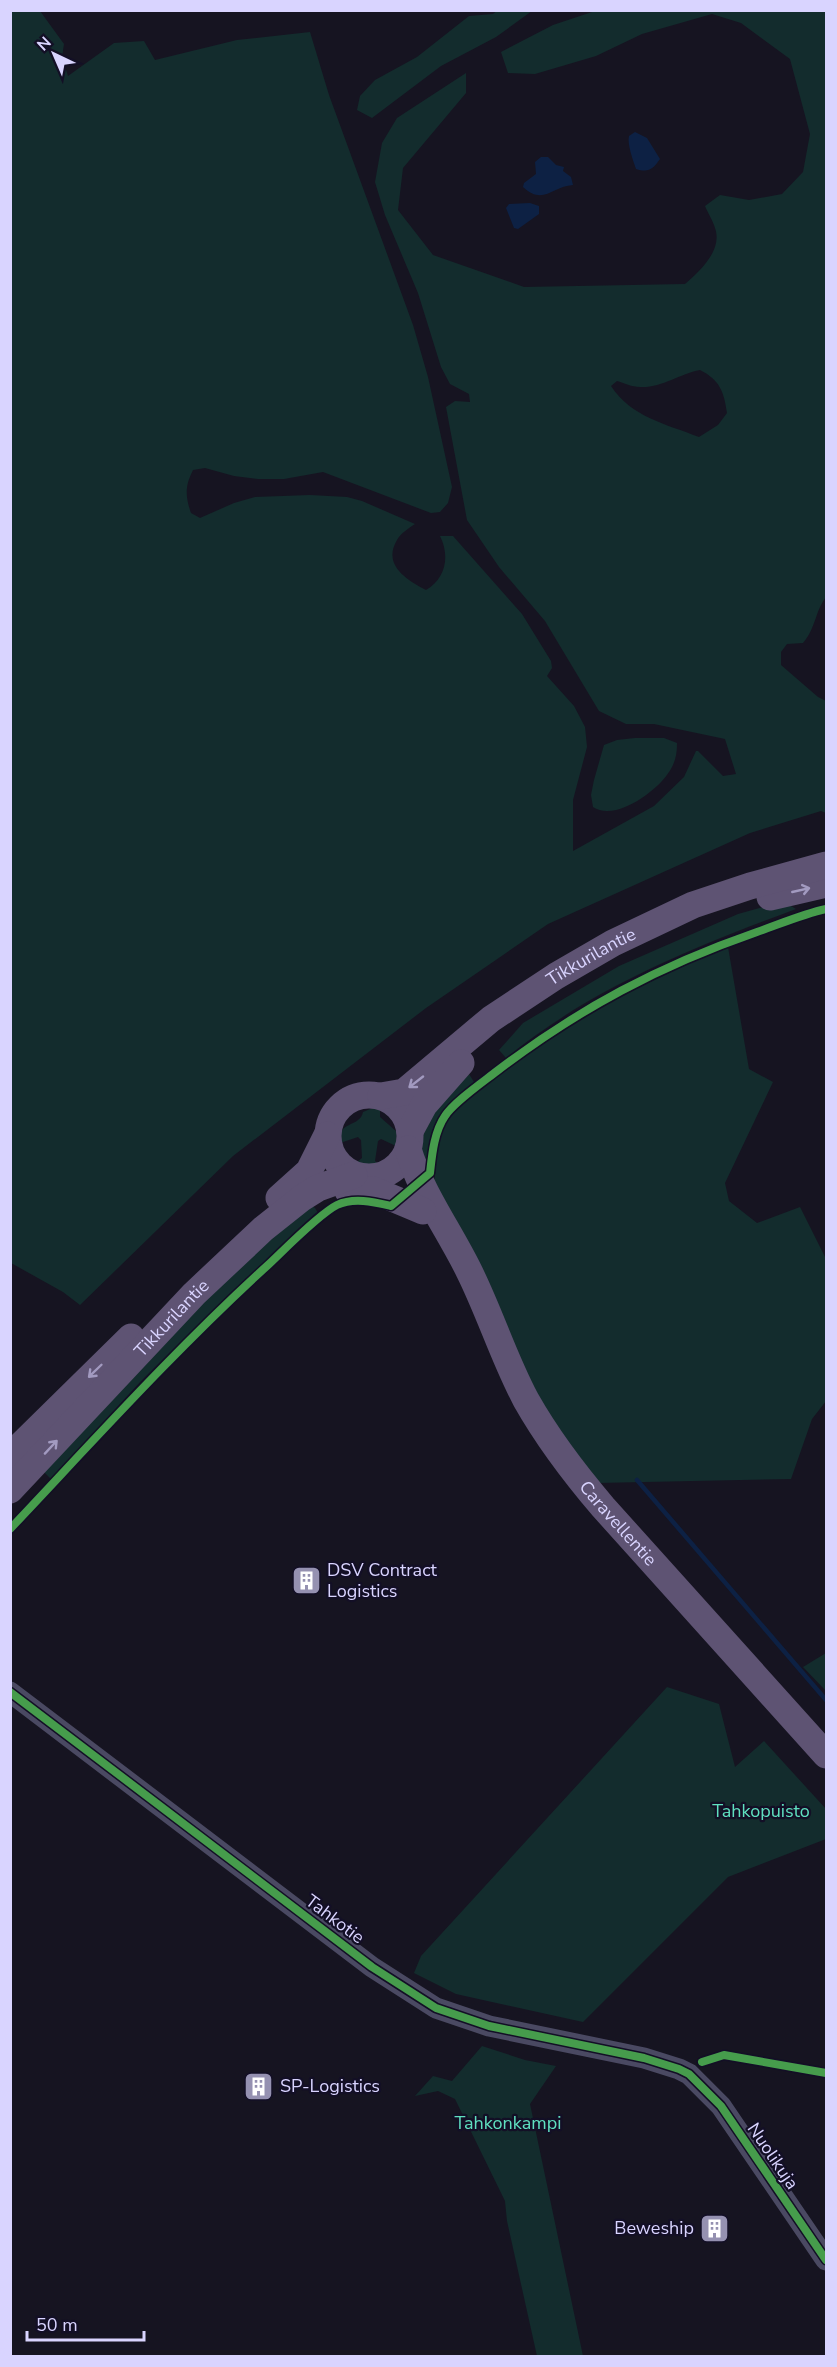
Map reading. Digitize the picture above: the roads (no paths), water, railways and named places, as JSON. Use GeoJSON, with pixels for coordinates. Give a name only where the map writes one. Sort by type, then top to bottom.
{"type":"FeatureCollection","features":[{"type":"Feature","properties":{"kind":"main road","name":"Tikkurilantie"},"geometry":{"type":"LineString","coordinates":[[381,1096],[404,1092],[491,1019],[556,975],[613,943],[693,905],[826,865]]}},
{"type":"Feature","properties":{"kind":"main road","name":"Tikkurilantie"},"geometry":{"type":"LineString","coordinates":[[409,1140],[424,1105],[454,1069],[563,989],[694,924],[759,900],[826,885]]}},
{"type":"Feature","properties":{"kind":"main road"},"geometry":{"type":"LineString","coordinates":[[369,1094],[381,1096],[400,1109],[406,1119],[409,1140],[398,1165],[387,1173],[365,1176],[343,1168],[334,1159],[327,1135],[333,1115],[342,1104],[369,1094]]}},
{"type":"Feature","properties":{"kind":"main road","name":"Tikkurilantie"},"geometry":{"type":"LineString","coordinates":[[10,1456],[91,1375],[309,1171],[327,1135]]}},
{"type":"Feature","properties":{"kind":"main road","name":"Caravellentie"},"geometry":{"type":"LineString","coordinates":[[409,1140],[420,1182],[462,1256],[525,1398],[545,1433],[570,1469],[826,1755]]}},
{"type":"Feature","properties":{"kind":"main road","name":"Tikkurilantie"},"geometry":{"type":"LineString","coordinates":[[10,1490],[194,1294],[263,1229],[302,1198],[323,1186],[365,1176]]}},
{"type":"Feature","properties":{"kind":"main road","name":"Caravellentie"},"geometry":{"type":"LineString","coordinates":[[365,1176],[396,1185],[423,1211],[462,1256]]}},
{"type":"Feature","properties":{"kind":"main road"},"geometry":{"type":"LineString","coordinates":[[302,1198],[330,1196],[351,1190],[373,1190],[390,1195],[423,1211]]}},
{"type":"Feature","properties":{"kind":"street","name":"Tahkotie"},"geometry":{"type":"LineString","coordinates":[[10,1692],[372,1967],[436,2008],[489,2026],[644,2058],[689,2074]]}},
{"type":"Feature","properties":{"kind":"street","name":"Nuolikuja"},"geometry":{"type":"LineString","coordinates":[[689,2074],[721,2106],[826,2260]]}},
{"type":"Feature","properties":{"kind":"water"},"geometry":{"type":"Polygon","coordinates":[[[635,132],[647,138],[660,159],[650,169],[644,171],[636,169],[631,152],[629,136],[635,132]]]}},
{"type":"Feature","properties":{"kind":"water"},"geometry":{"type":"Polygon","coordinates":[[[541,157],[548,157],[556,165],[564,167],[563,171],[571,177],[573,185],[542,195],[536,195],[523,187],[524,183],[536,174],[535,162],[541,157]]]}},
{"type":"Feature","properties":{"kind":"water"},"geometry":{"type":"Polygon","coordinates":[[[530,203],[539,206],[539,214],[518,229],[514,228],[506,208],[509,204],[530,203]]]}},
{"type":"Feature","properties":{"kind":"waterway"},"geometry":{"type":"LineString","coordinates":[[637,1480],[826,1700]]}},
{"type":"Feature","properties":{"kind":"place","name":"DSV Contract Logistics"},"geometry":{"type":"Point","coordinates":[306,1580]}},
{"type":"Feature","properties":{"kind":"place","name":"SP-Logistics"},"geometry":{"type":"Point","coordinates":[259,2086]}},
{"type":"Feature","properties":{"kind":"place","name":"Beweship"},"geometry":{"type":"Point","coordinates":[715,2228]}},
{"type":"Feature","properties":{"kind":"park label","name":"Tahkopuisto"},"geometry":{"type":"Point","coordinates":[761,1811]}},
{"type":"Feature","properties":{"kind":"park label","name":"Tahkonkampi"},"geometry":{"type":"Point","coordinates":[508,2123]}}]}
